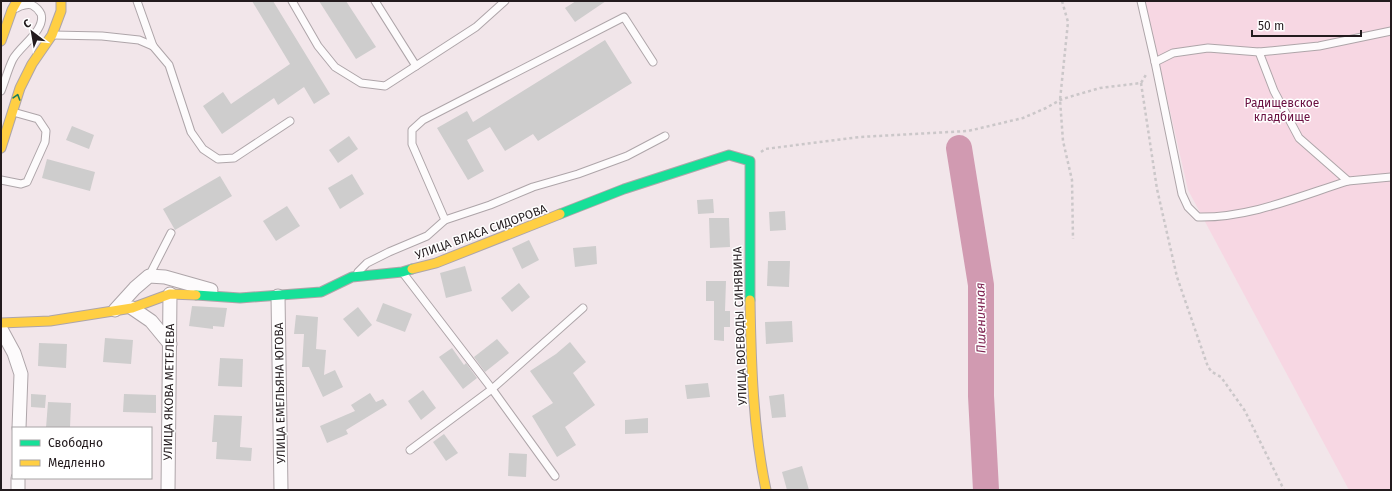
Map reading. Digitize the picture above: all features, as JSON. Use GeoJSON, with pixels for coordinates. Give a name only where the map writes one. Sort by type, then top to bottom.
{"type":"FeatureCollection","features":[{"type":"Feature","properties":{"kind":"street"},"geometry":{"type":"LineString","coordinates":[[1,41],[12,10],[17,1]]}},
{"type":"Feature","properties":{"kind":"street"},"geometry":{"type":"LineString","coordinates":[[1,148],[20,88],[32,64],[52,35],[63,4]]}},
{"type":"Feature","properties":{"kind":"street","name":"УЛИЦА ВЛАСА СИДОРОВА"},"geometry":{"type":"LineString","coordinates":[[1,323],[50,321],[132,308],[170,294],[240,298],[321,292],[352,277],[402,272],[436,263],[624,190],[729,155],[750,161]]}},
{"type":"Feature","properties":{"kind":"street","name":"УЛИЦА ВОЕВОДЫ СИНЯВИНА"},"geometry":{"type":"LineString","coordinates":[[750,161],[750,312],[757,440],[766,490]]}},
{"type":"Feature","properties":{"kind":"street"},"geometry":{"type":"LineString","coordinates":[[115,310],[135,288],[149,276],[165,277],[240,298]]}},
{"type":"Feature","properties":{"kind":"street","name":"УЛИЦА ЯКОВА МЕТЕЛЕВА"},"geometry":{"type":"LineString","coordinates":[[168,490],[170,294]]}},
{"type":"Feature","properties":{"kind":"street","name":"УЛИЦА ЕМЕЛЬЯНА ЮГОВА"},"geometry":{"type":"LineString","coordinates":[[278,296],[281,405],[281,490]]}},
{"type":"Feature","properties":{"kind":"street"},"geometry":{"type":"LineString","coordinates":[[132,308],[151,320],[170,344]]}},
{"type":"Feature","properties":{"kind":"street"},"geometry":{"type":"LineString","coordinates":[[1,328],[14,353],[21,374],[19,427]]}},
{"type":"Feature","properties":{"kind":"street"},"geometry":{"type":"LineString","coordinates":[[18,479],[18,490]]}},
{"type":"Feature","properties":{"kind":"lane"},"geometry":{"type":"LineString","coordinates":[[136,1],[153,46],[169,65],[191,132],[203,148],[218,159],[234,158],[290,121]]}},
{"type":"Feature","properties":{"kind":"lane"},"geometry":{"type":"LineString","coordinates":[[292,1],[318,46],[335,67],[361,83],[385,86],[476,27],[505,1]]}},
{"type":"Feature","properties":{"kind":"lane"},"geometry":{"type":"LineString","coordinates":[[375,1],[416,66]]}},
{"type":"Feature","properties":{"kind":"lane"},"geometry":{"type":"LineString","coordinates":[[1141,1],[1182,194],[1188,207],[1198,216],[1214,217],[1253,211],[1348,181],[1391,177]]}},
{"type":"Feature","properties":{"kind":"lane"},"geometry":{"type":"LineString","coordinates":[[1,91],[12,59],[41,24],[41,15],[38,9],[31,5],[21,6],[12,10]]}},
{"type":"Feature","properties":{"kind":"lane"},"geometry":{"type":"LineString","coordinates":[[445,220],[412,144],[412,130],[424,120],[624,17],[653,62]]}},
{"type":"Feature","properties":{"kind":"lane"},"geometry":{"type":"LineString","coordinates":[[1155,62],[1173,53],[1208,48],[1259,52],[1319,46],[1391,31]]}},
{"type":"Feature","properties":{"kind":"lane"},"geometry":{"type":"LineString","coordinates":[[52,35],[102,36],[139,40],[153,46]]}},
{"type":"Feature","properties":{"kind":"lane"},"geometry":{"type":"LineString","coordinates":[[1259,52],[1274,91],[1299,138],[1348,181]]}},
{"type":"Feature","properties":{"kind":"lane"},"geometry":{"type":"LineString","coordinates":[[1,180],[21,184],[27,182],[45,142],[46,131],[38,119],[13,112]]}},
{"type":"Feature","properties":{"kind":"lane"},"geometry":{"type":"LineString","coordinates":[[352,277],[367,263],[427,236],[445,220],[490,205],[533,187],[578,174],[620,158],[665,136]]}},
{"type":"Feature","properties":{"kind":"lane"},"geometry":{"type":"LineString","coordinates":[[149,276],[171,233]]}},
{"type":"Feature","properties":{"kind":"lane"},"geometry":{"type":"LineString","coordinates":[[402,272],[492,389],[555,476]]}},
{"type":"Feature","properties":{"kind":"lane"},"geometry":{"type":"LineString","coordinates":[[410,450],[492,389],[583,308]]}},
{"type":"Feature","properties":{"kind":"path"},"geometry":{"type":"LineString","coordinates":[[1062,1],[1068,22],[1060,100],[1063,141],[1072,180],[1073,239]]}},
{"type":"Feature","properties":{"kind":"path"},"geometry":{"type":"LineString","coordinates":[[1155,62],[1141,83],[1157,189],[1177,278],[1200,340],[1208,367],[1212,372],[1221,377],[1246,411],[1284,490]]}},
{"type":"Feature","properties":{"kind":"path"},"geometry":{"type":"LineString","coordinates":[[750,161],[765,149],[860,137],[968,131],[1023,118],[1060,100],[1100,88],[1141,83]]}},
{"type":"Feature","properties":{"kind":"green space","name":"Радищевское кладбище"},"geometry":{"type":"Polygon","coordinates":[[[1145,1],[1391,1],[1391,490],[1349,490],[1188,190],[1145,1]]]}},
{"type":"Feature","properties":{"kind":"building"},"geometry":{"type":"Polygon","coordinates":[[[252,1],[273,1],[330,94],[314,104],[304,87],[278,105],[274,98],[222,134],[203,106],[223,92],[231,104],[290,64],[252,1]]]}},
{"type":"Feature","properties":{"kind":"building"},"geometry":{"type":"Polygon","coordinates":[[[319,1],[346,1],[376,47],[356,59],[319,1]]]}},
{"type":"Feature","properties":{"kind":"building"},"geometry":{"type":"Polygon","coordinates":[[[576,1],[606,1],[575,22],[565,8],[576,1]]]}},
{"type":"Feature","properties":{"kind":"building"},"geometry":{"type":"Polygon","coordinates":[[[605,40],[632,83],[538,141],[533,134],[505,151],[490,127],[467,140],[484,171],[468,180],[437,128],[467,111],[473,122],[605,40]]]}},
{"type":"Feature","properties":{"kind":"building"},"geometry":{"type":"Polygon","coordinates":[[[72,126],[94,135],[89,149],[66,140],[72,126]]]}},
{"type":"Feature","properties":{"kind":"building"},"geometry":{"type":"Polygon","coordinates":[[[349,136],[358,149],[338,163],[329,150],[349,136]]]}},
{"type":"Feature","properties":{"kind":"building"},"geometry":{"type":"Polygon","coordinates":[[[47,159],[95,172],[90,191],[42,178],[47,159]]]}},
{"type":"Feature","properties":{"kind":"building"},"geometry":{"type":"Polygon","coordinates":[[[352,174],[364,194],[340,209],[328,188],[352,174]]]}},
{"type":"Feature","properties":{"kind":"building"},"geometry":{"type":"Polygon","coordinates":[[[220,176],[232,196],[175,230],[163,209],[220,176]]]}},
{"type":"Feature","properties":{"kind":"building"},"geometry":{"type":"Polygon","coordinates":[[[713,199],[714,213],[698,214],[697,200],[713,199]]]}},
{"type":"Feature","properties":{"kind":"building"},"geometry":{"type":"Polygon","coordinates":[[[287,206],[300,226],[276,241],[263,221],[287,206]]]}},
{"type":"Feature","properties":{"kind":"building"},"geometry":{"type":"Polygon","coordinates":[[[785,211],[786,230],[770,231],[769,212],[785,211]]]}},
{"type":"Feature","properties":{"kind":"building"},"geometry":{"type":"Polygon","coordinates":[[[709,218],[729,218],[730,247],[710,248],[709,218]]]}},
{"type":"Feature","properties":{"kind":"building"},"geometry":{"type":"Polygon","coordinates":[[[529,240],[539,260],[522,269],[512,248],[529,240]]]}},
{"type":"Feature","properties":{"kind":"building"},"geometry":{"type":"Polygon","coordinates":[[[596,246],[597,264],[575,267],[573,248],[596,246]]]}},
{"type":"Feature","properties":{"kind":"building"},"geometry":{"type":"Polygon","coordinates":[[[768,261],[790,261],[789,287],[767,286],[768,261]]]}},
{"type":"Feature","properties":{"kind":"building"},"geometry":{"type":"Polygon","coordinates":[[[465,266],[472,291],[446,298],[440,273],[465,266]]]}},
{"type":"Feature","properties":{"kind":"building"},"geometry":{"type":"Polygon","coordinates":[[[706,281],[726,281],[725,311],[730,311],[730,327],[724,327],[724,341],[714,340],[714,301],[706,301],[706,281]]]}},
{"type":"Feature","properties":{"kind":"building"},"geometry":{"type":"Polygon","coordinates":[[[519,283],[530,297],[512,312],[501,298],[519,283]]]}},
{"type":"Feature","properties":{"kind":"building"},"geometry":{"type":"Polygon","coordinates":[[[383,303],[412,314],[405,332],[376,321],[383,303]]]}},
{"type":"Feature","properties":{"kind":"building"},"geometry":{"type":"Polygon","coordinates":[[[192,306],[227,308],[224,327],[213,326],[213,329],[189,326],[192,306]]]}},
{"type":"Feature","properties":{"kind":"building"},"geometry":{"type":"Polygon","coordinates":[[[358,307],[372,325],[358,337],[343,319],[358,307]]]}},
{"type":"Feature","properties":{"kind":"building"},"geometry":{"type":"Polygon","coordinates":[[[296,315],[318,317],[316,349],[326,350],[324,375],[335,370],[343,387],[323,397],[309,367],[302,367],[304,334],[294,334],[296,315]]]}},
{"type":"Feature","properties":{"kind":"building"},"geometry":{"type":"Polygon","coordinates":[[[792,321],[793,342],[766,344],[765,322],[792,321]]]}},
{"type":"Feature","properties":{"kind":"building"},"geometry":{"type":"Polygon","coordinates":[[[105,338],[133,340],[131,364],[103,362],[105,338]]]}},
{"type":"Feature","properties":{"kind":"building"},"geometry":{"type":"Polygon","coordinates":[[[497,339],[509,353],[485,372],[474,357],[497,339]]]}},
{"type":"Feature","properties":{"kind":"building"},"geometry":{"type":"Polygon","coordinates":[[[570,342],[586,362],[573,373],[595,405],[565,427],[576,445],[557,457],[532,416],[553,403],[530,371],[556,354],[570,342]]]}},
{"type":"Feature","properties":{"kind":"building"},"geometry":{"type":"Polygon","coordinates":[[[39,343],[67,344],[66,368],[38,366],[39,343]]]}},
{"type":"Feature","properties":{"kind":"building"},"geometry":{"type":"Polygon","coordinates":[[[452,348],[464,365],[466,363],[477,378],[463,389],[439,357],[452,348]]]}},
{"type":"Feature","properties":{"kind":"building"},"geometry":{"type":"Polygon","coordinates":[[[220,358],[243,359],[242,387],[218,386],[220,358]]]}},
{"type":"Feature","properties":{"kind":"building"},"geometry":{"type":"Polygon","coordinates":[[[708,383],[710,397],[687,399],[685,385],[708,383]]]}},
{"type":"Feature","properties":{"kind":"building"},"geometry":{"type":"Polygon","coordinates":[[[423,390],[436,408],[421,420],[408,401],[423,390]]]}},
{"type":"Feature","properties":{"kind":"building"},"geometry":{"type":"Polygon","coordinates":[[[370,393],[376,402],[383,399],[387,405],[346,430],[348,434],[327,443],[320,426],[355,411],[351,405],[370,393]]]}},
{"type":"Feature","properties":{"kind":"building"},"geometry":{"type":"Polygon","coordinates":[[[31,394],[46,395],[45,408],[31,407],[31,394]]]}},
{"type":"Feature","properties":{"kind":"building"},"geometry":{"type":"Polygon","coordinates":[[[124,394],[156,395],[156,413],[123,412],[124,394]]]}},
{"type":"Feature","properties":{"kind":"building"},"geometry":{"type":"Polygon","coordinates":[[[784,394],[786,417],[772,418],[769,396],[784,394]]]}},
{"type":"Feature","properties":{"kind":"building"},"geometry":{"type":"Polygon","coordinates":[[[48,402],[71,403],[70,427],[46,427],[48,402]]]}},
{"type":"Feature","properties":{"kind":"building"},"geometry":{"type":"Polygon","coordinates":[[[214,415],[242,416],[240,447],[252,448],[251,461],[216,459],[217,442],[212,442],[214,415]]]}},
{"type":"Feature","properties":{"kind":"building"},"geometry":{"type":"Polygon","coordinates":[[[648,418],[648,433],[625,434],[625,420],[648,418]]]}},
{"type":"Feature","properties":{"kind":"building"},"geometry":{"type":"Polygon","coordinates":[[[444,434],[458,453],[446,461],[433,442],[444,434]]]}},
{"type":"Feature","properties":{"kind":"building"},"geometry":{"type":"Polygon","coordinates":[[[509,453],[527,454],[526,477],[508,476],[509,453]]]}},
{"type":"Feature","properties":{"kind":"building"},"geometry":{"type":"Polygon","coordinates":[[[802,466],[809,490],[787,490],[782,472],[802,466]]]}},
{"type":"Feature","properties":{"kind":"waterway","name":"Пшеничная"},"geometry":{"type":"LineString","coordinates":[[959,148],[981,285],[981,396],[986,490]]}},
{"type":"Feature","properties":{"kind":"traffic: fast"},"geometry":{"type":"LineString","coordinates":[[560,214],[624,189],[729,155],[750,161],[750,300]]}},
{"type":"Feature","properties":{"kind":"traffic: fast"},"geometry":{"type":"LineString","coordinates":[[196,295],[240,298],[321,292],[352,277],[402,272],[412,269]]}},
{"type":"Feature","properties":{"kind":"traffic: slow"},"geometry":{"type":"LineString","coordinates":[[1,41],[12,10],[17,1]]}},
{"type":"Feature","properties":{"kind":"traffic: slow"},"geometry":{"type":"LineString","coordinates":[[1,148],[20,88],[32,64],[52,35],[61,11],[61,1]]}},
{"type":"Feature","properties":{"kind":"traffic: slow"},"geometry":{"type":"LineString","coordinates":[[412,269],[436,263],[560,214]]}},
{"type":"Feature","properties":{"kind":"traffic: slow"},"geometry":{"type":"LineString","coordinates":[[1,323],[50,321],[132,308],[170,294],[196,295]]}},
{"type":"Feature","properties":{"kind":"traffic: slow"},"geometry":{"type":"LineString","coordinates":[[750,300],[755,420],[766,490]]}}]}
